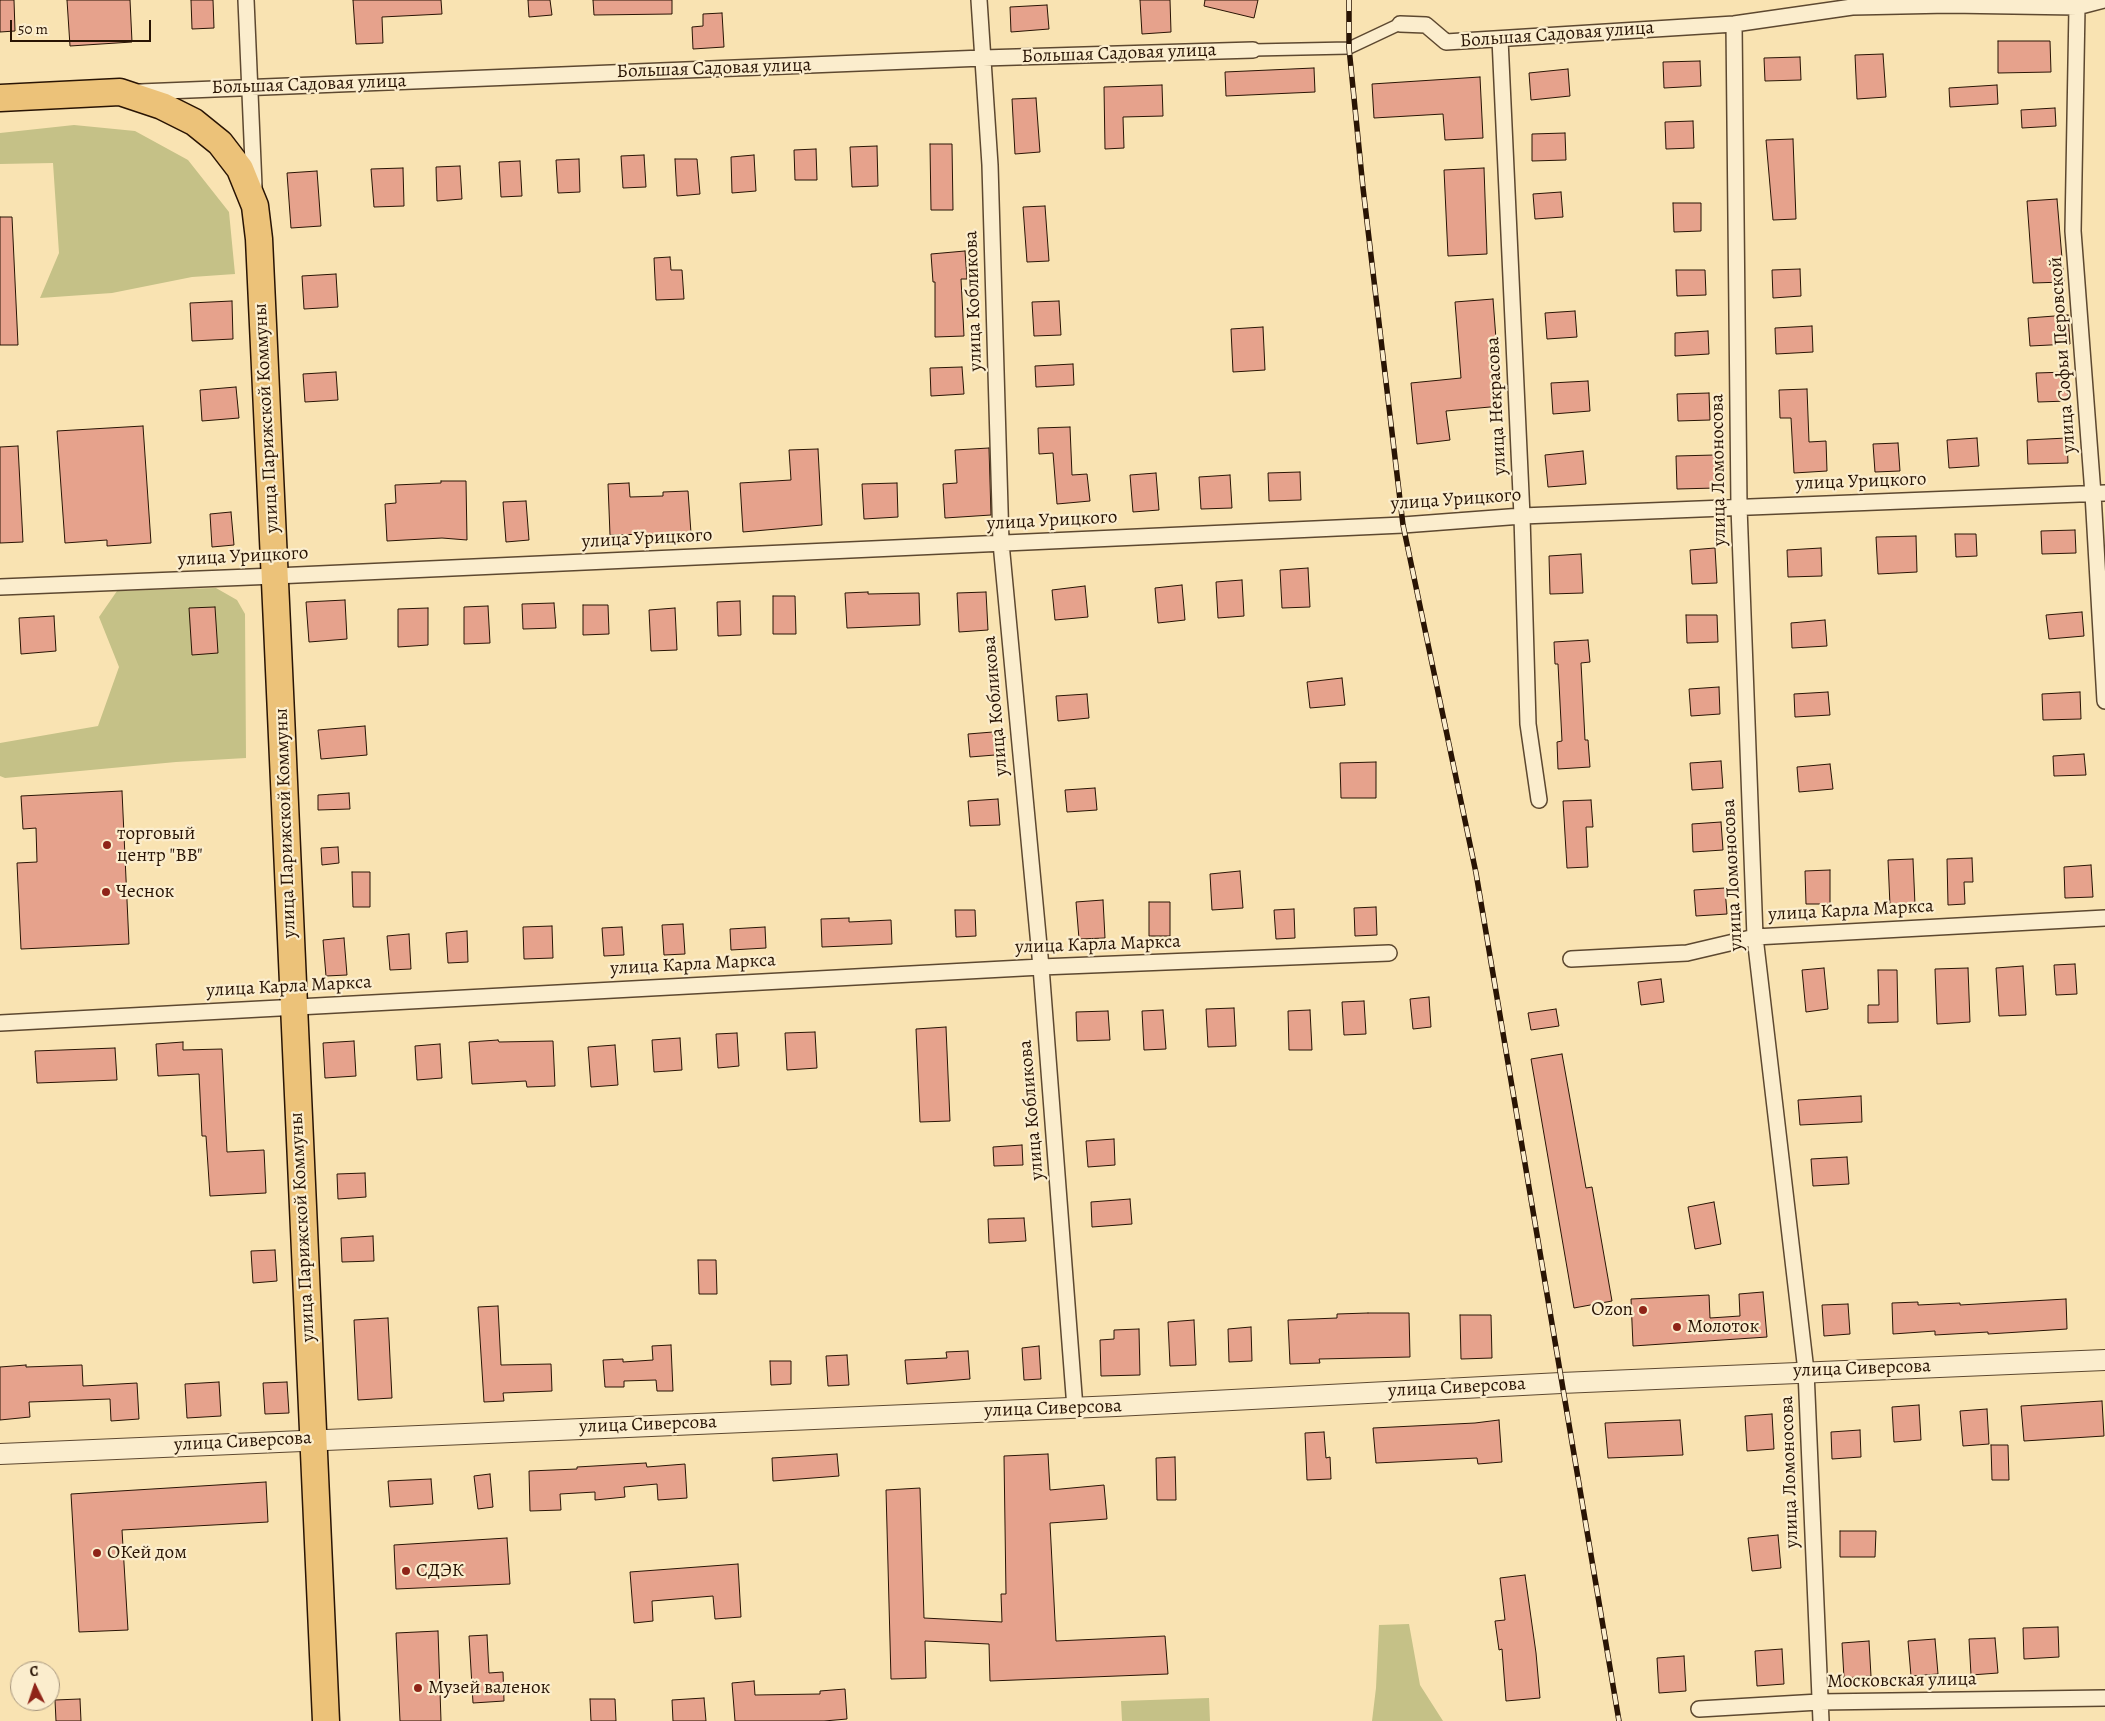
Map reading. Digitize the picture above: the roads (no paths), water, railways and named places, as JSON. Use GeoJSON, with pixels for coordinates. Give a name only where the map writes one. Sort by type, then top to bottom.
{"type":"FeatureCollection","features":[{"type":"Feature","properties":{"kind":"highway","name":"Большая Садовая улица"},"geometry":{"type":"LineString","coordinates":[[0,98],[120,92],[137,96],[170,109],[208,132]]}},
{"type":"Feature","properties":{"kind":"highway","name":"улица Парижской Коммуны"},"geometry":{"type":"LineString","coordinates":[[208,132],[226,149],[240,169],[255,206],[259,239],[326,1721]]}},
{"type":"Feature","properties":{"kind":"street","name":"улица Парижской Коммуны"},"geometry":{"type":"LineString","coordinates":[[246,0],[255,206]]}},
{"type":"Feature","properties":{"kind":"street","name":"улица Кобликова"},"geometry":{"type":"LineString","coordinates":[[979,0],[990,165],[1001,543],[1041,967],[1076,1408]]}},
{"type":"Feature","properties":{"kind":"street","name":"Большая Садовая улица"},"geometry":{"type":"LineString","coordinates":[[120,92],[983,58],[1349,48],[1400,24],[1426,25],[1446,42],[1734,24],[1852,7],[1949,5],[2077,7],[2104,0]]}},
{"type":"Feature","properties":{"kind":"street","name":"улица Софьи Перовской"},"geometry":{"type":"LineString","coordinates":[[2077,7],[2073,231],[2099,493],[2105,701]]}},
{"type":"Feature","properties":{"kind":"street","name":"улица Ломоносова"},"geometry":{"type":"LineString","coordinates":[[1734,24],[1738,507],[1755,937],[1806,1371],[1821,1721]]}},
{"type":"Feature","properties":{"kind":"street","name":"улица Некрасова"},"geometry":{"type":"LineString","coordinates":[[1500,39],[1522,516],[1528,724],[1539,800]]}},
{"type":"Feature","properties":{"kind":"street","name":"улица Урицкого"},"geometry":{"type":"LineString","coordinates":[[0,587],[1001,543],[1403,524],[1522,516],[2099,493]]}},
{"type":"Feature","properties":{"kind":"street","name":"улица Карла Маркса"},"geometry":{"type":"LineString","coordinates":[[1571,959],[1687,953],[1755,937],[2105,918]]}},
{"type":"Feature","properties":{"kind":"street","name":"улица Карла Маркса"},"geometry":{"type":"LineString","coordinates":[[0,1023],[1041,967],[1389,953]]}},
{"type":"Feature","properties":{"kind":"street","name":"улица Сиверсова"},"geometry":{"type":"LineString","coordinates":[[0,1454],[314,1439],[1076,1408],[1806,1371],[2105,1360]]}},
{"type":"Feature","properties":{"kind":"street","name":"Московская улица"},"geometry":{"type":"LineString","coordinates":[[1699,1709],[1819,1702],[2105,1698]]}},
{"type":"Feature","properties":{"kind":"railway"},"geometry":{"type":"LineString","coordinates":[[1349,0],[1349,48],[1363,188],[1403,525],[1476,873],[1619,1721]]}},
{"type":"Feature","properties":{"kind":"place","name":"торговый центр \"ВВ\""},"geometry":{"type":"Point","coordinates":[107,845]}},
{"type":"Feature","properties":{"kind":"place","name":"Чеснок"},"geometry":{"type":"Point","coordinates":[106,892]}},
{"type":"Feature","properties":{"kind":"place","name":"Ozon"},"geometry":{"type":"Point","coordinates":[1643,1310]}},
{"type":"Feature","properties":{"kind":"place","name":"Молоток"},"geometry":{"type":"Point","coordinates":[1677,1327]}},
{"type":"Feature","properties":{"kind":"place","name":"ОКей дом"},"geometry":{"type":"Point","coordinates":[97,1553]}},
{"type":"Feature","properties":{"kind":"place","name":"СДЭК"},"geometry":{"type":"Point","coordinates":[406,1571]}},
{"type":"Feature","properties":{"kind":"place","name":"Музей валенок"},"geometry":{"type":"Point","coordinates":[418,1688]}}]}
